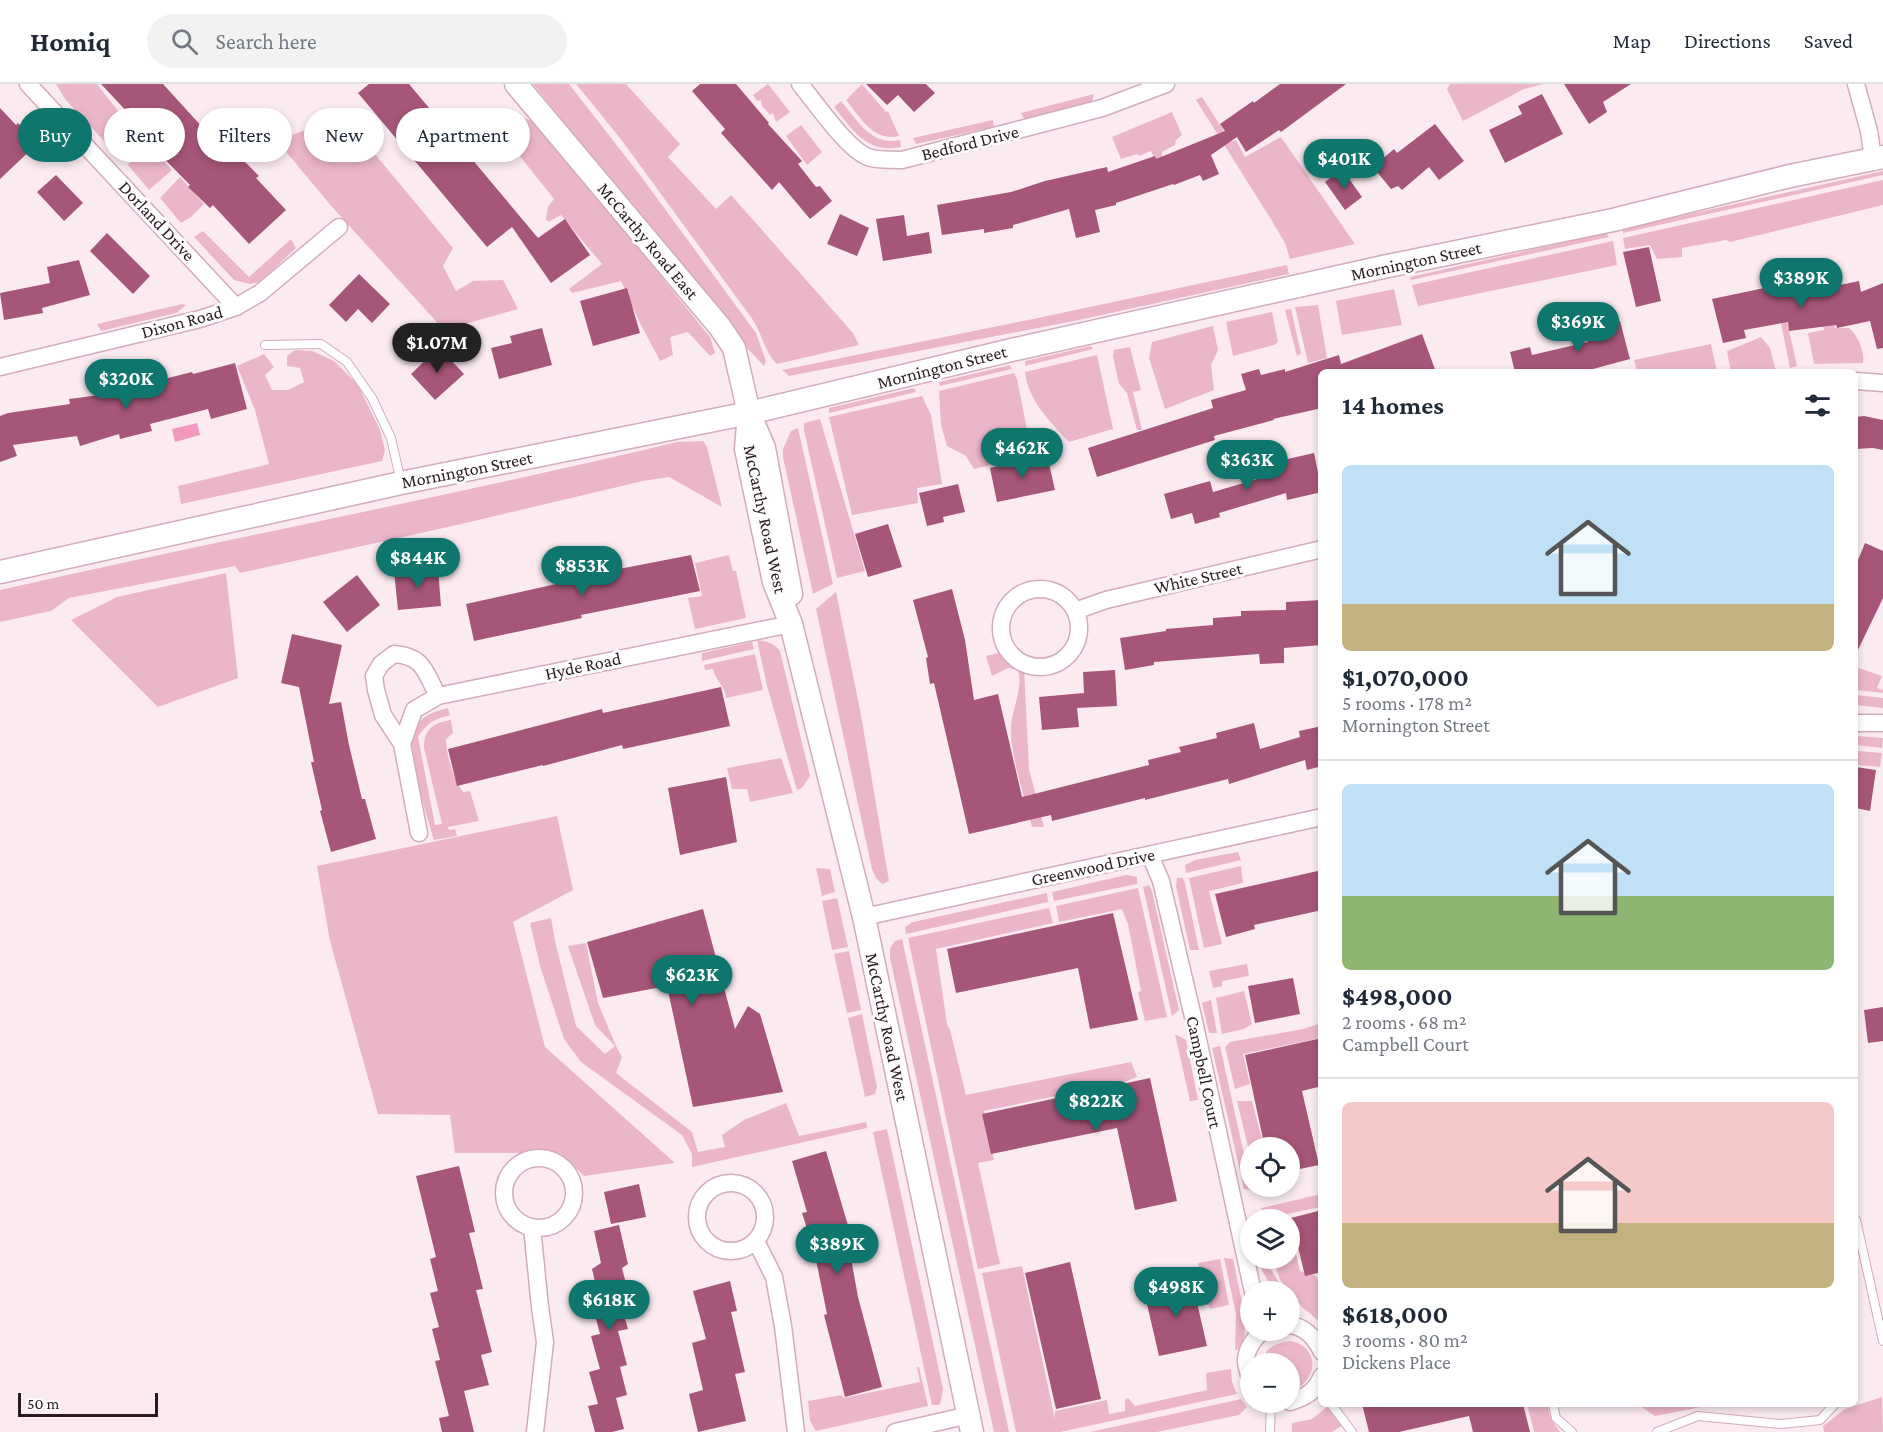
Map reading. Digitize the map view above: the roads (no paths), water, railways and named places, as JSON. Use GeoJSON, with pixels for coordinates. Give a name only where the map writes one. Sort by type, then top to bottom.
{"type":"FeatureCollection","features":[{"type":"Feature","properties":{"kind":"main road","name":"McCarthy Road East"},"geometry":{"type":"LineString","coordinates":[[516,84],[720,327],[734,348],[749,413]]}},
{"type":"Feature","properties":{"kind":"main road","name":"Mornington Street"},"geometry":{"type":"LineString","coordinates":[[0,572],[401,483],[749,413],[1016,349],[1383,267],[1614,220],[1790,176],[1878,158]]}},
{"type":"Feature","properties":{"kind":"main road","name":"McCarthy Road West"},"geometry":{"type":"LineString","coordinates":[[749,413],[764,448],[791,587],[791,624],[864,917],[970,1424]]}},
{"type":"Feature","properties":{"kind":"street","name":"Dorland Drive"},"geometry":{"type":"LineString","coordinates":[[28,84],[236,307]]}},
{"type":"Feature","properties":{"kind":"street","name":"Bedford Drive"},"geometry":{"type":"LineString","coordinates":[[800,84],[841,134],[861,153],[870,158],[902,160],[1102,108],[1166,84]]}},
{"type":"Feature","properties":{"kind":"street"},"geometry":{"type":"LineString","coordinates":[[1856,84],[1878,158]]}},
{"type":"Feature","properties":{"kind":"street","name":"Dixon Road"},"geometry":{"type":"LineString","coordinates":[[0,367],[200,319],[236,307],[260,293],[339,227]]}},
{"type":"Feature","properties":{"kind":"street"},"geometry":{"type":"LineString","coordinates":[[1858,381],[1883,383]]}},
{"type":"Feature","properties":{"kind":"street","name":"White Street"},"geometry":{"type":"LineString","coordinates":[[1075,611],[1106,600],[1318,550]]}},
{"type":"Feature","properties":{"kind":"street"},"geometry":{"type":"LineString","coordinates":[[1041,589],[1054,592],[1066,599],[1075,611],[1079,622],[1078,636],[1068,656],[1056,663],[1047,666],[1029,665],[1017,659],[1005,646],[1001,627],[1005,609],[1016,597],[1028,591],[1041,589]]}},
{"type":"Feature","properties":{"kind":"street","name":"Hyde Road"},"geometry":{"type":"LineString","coordinates":[[402,744],[414,710],[438,696],[791,624]]}},
{"type":"Feature","properties":{"kind":"street"},"geometry":{"type":"LineString","coordinates":[[419,833],[402,744],[384,715],[374,676],[381,664],[394,654],[406,654],[420,662],[438,696]]}},
{"type":"Feature","properties":{"kind":"street"},"geometry":{"type":"LineString","coordinates":[[1858,723],[1883,723]]}},
{"type":"Feature","properties":{"kind":"street","name":"Greenwood Drive"},"geometry":{"type":"LineString","coordinates":[[864,917],[1318,818]]}},
{"type":"Feature","properties":{"kind":"street","name":"Campbell Court"},"geometry":{"type":"LineString","coordinates":[[1150,855],[1161,881],[1251,1281]]}},
{"type":"Feature","properties":{"kind":"street"},"geometry":{"type":"LineString","coordinates":[[540,1158],[555,1161],[564,1168],[573,1186],[570,1208],[555,1224],[532,1227],[513,1216],[507,1206],[504,1186],[509,1174],[517,1165],[528,1159],[540,1158]]}},
{"type":"Feature","properties":{"kind":"street"},"geometry":{"type":"LineString","coordinates":[[730,1183],[746,1186],[756,1193],[762,1203],[765,1219],[756,1241],[746,1248],[734,1251],[723,1250],[707,1241],[697,1223],[697,1211],[705,1195],[714,1187],[730,1183]]}},
{"type":"Feature","properties":{"kind":"street"},"geometry":{"type":"LineString","coordinates":[[532,1227],[545,1342],[535,1432]]}},
{"type":"Feature","properties":{"kind":"street"},"geometry":{"type":"LineString","coordinates":[[756,1241],[774,1277],[783,1326],[796,1432]]}},
{"type":"Feature","properties":{"kind":"street"},"geometry":{"type":"LineString","coordinates":[[1300,1329],[1307,1331],[1318,1343]]}},
{"type":"Feature","properties":{"kind":"street"},"geometry":{"type":"LineString","coordinates":[[1300,1398],[1318,1387]]}},
{"type":"Feature","properties":{"kind":"street"},"geometry":{"type":"LineString","coordinates":[[895,1432],[970,1424]]}},
{"type":"Feature","properties":{"kind":"lane"},"geometry":{"type":"LineString","coordinates":[[265,345],[321,344],[347,362],[372,398],[391,438],[401,483]]}},
{"type":"Feature","properties":{"kind":"lane"},"geometry":{"type":"LineString","coordinates":[[1858,1230],[1883,1341]]}},
{"type":"Feature","properties":{"kind":"lane"},"geometry":{"type":"LineString","coordinates":[[1858,1265],[1865,1263]]}},
{"type":"Feature","properties":{"kind":"lane"},"geometry":{"type":"LineString","coordinates":[[1333,1407],[1352,1432]]}},
{"type":"Feature","properties":{"kind":"lane"},"geometry":{"type":"LineString","coordinates":[[1554,1407],[1556,1418],[1572,1432]]}},
{"type":"Feature","properties":{"kind":"lane"},"geometry":{"type":"LineString","coordinates":[[1657,1432],[1698,1416],[1781,1424],[1820,1420],[1832,1407]]}},
{"type":"Feature","properties":{"kind":"lane"},"geometry":{"type":"LineString","coordinates":[[1270,1413],[1270,1432]]}}]}
